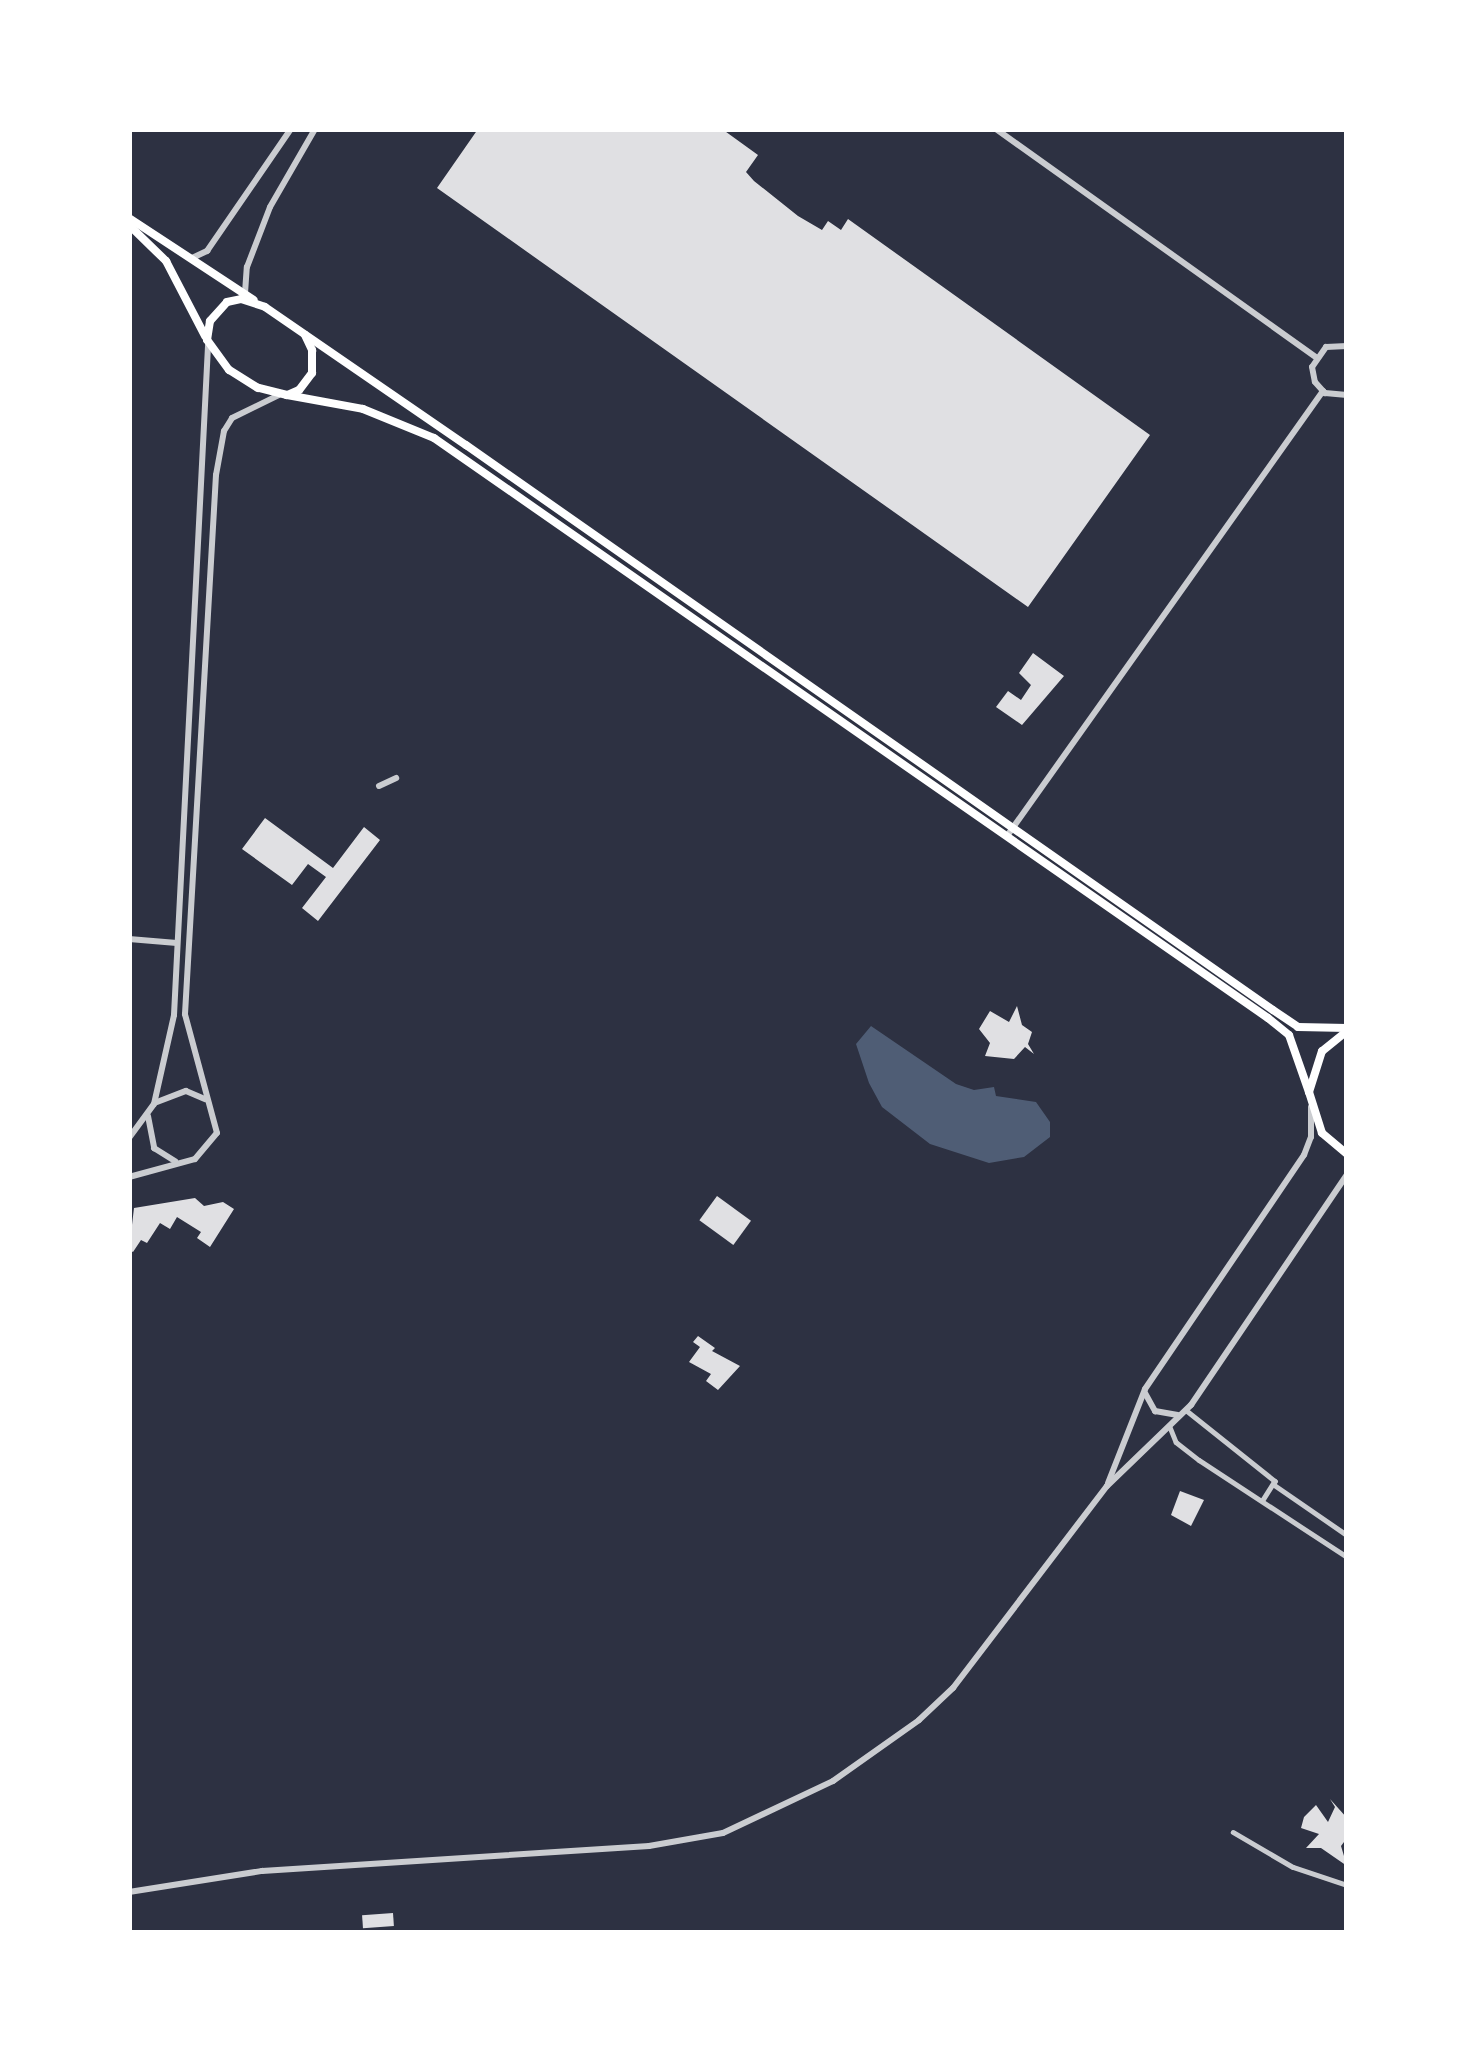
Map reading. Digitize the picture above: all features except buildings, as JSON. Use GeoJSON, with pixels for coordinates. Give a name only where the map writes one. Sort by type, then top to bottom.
{"type":"FeatureCollection","features":[{"type":"Feature","properties":{"kind":"main road"},"geometry":{"type":"LineString","coordinates":[[129,221],[305,335],[1010,832],[1289,1035],[1322,1133],[1347,1154]]}},
{"type":"Feature","properties":{"kind":"main road"},"geometry":{"type":"LineString","coordinates":[[129,221],[166,261],[208,342],[230,370],[283,395],[363,409],[434,438],[1298,1027],[1347,1029]]}},
{"type":"Feature","properties":{"kind":"main road"},"geometry":{"type":"LineString","coordinates":[[208,342],[210,321],[227,302],[242,299],[265,308]]}},
{"type":"Feature","properties":{"kind":"main road"},"geometry":{"type":"LineString","coordinates":[[283,395],[312,373],[312,350],[305,335]]}},
{"type":"Feature","properties":{"kind":"main road"},"geometry":{"type":"LineString","coordinates":[[1309,1092],[1322,1052],[1347,1029]]}},
{"type":"Feature","properties":{"kind":"street"},"geometry":{"type":"LineString","coordinates":[[190,258],[208,251],[291,129]]}},
{"type":"Feature","properties":{"kind":"street"},"geometry":{"type":"LineString","coordinates":[[245,293],[247,267],[270,207],[315,129]]}},
{"type":"Feature","properties":{"kind":"street"},"geometry":{"type":"LineString","coordinates":[[996,129],[1316,357]]}},
{"type":"Feature","properties":{"kind":"street"},"geometry":{"type":"LineString","coordinates":[[129,1138],[154,1104],[174,1015],[208,342]]}},
{"type":"Feature","properties":{"kind":"street"},"geometry":{"type":"LineString","coordinates":[[1347,346],[1326,347],[1316,357],[1312,375],[1323,391],[1347,395]]}},
{"type":"Feature","properties":{"kind":"street"},"geometry":{"type":"LineString","coordinates":[[1010,832],[1323,391]]}},
{"type":"Feature","properties":{"kind":"street"},"geometry":{"type":"LineString","coordinates":[[129,1178],[205,1153],[217,1133],[185,1014],[217,463],[232,418],[283,395]]}},
{"type":"Feature","properties":{"kind":"street"},"geometry":{"type":"LineString","coordinates":[[379,786],[396,778]]}},
{"type":"Feature","properties":{"kind":"street"},"geometry":{"type":"LineString","coordinates":[[129,939],[177,943]]}},
{"type":"Feature","properties":{"kind":"street"},"geometry":{"type":"LineString","coordinates":[[154,1104],[186,1091],[207,1101]]}},
{"type":"Feature","properties":{"kind":"street"},"geometry":{"type":"LineString","coordinates":[[1107,1486],[1145,1389],[1304,1156],[1311,1137],[1311,1107]]}},
{"type":"Feature","properties":{"kind":"street"},"geometry":{"type":"LineString","coordinates":[[149,1114],[154,1148],[185,1162]]}},
{"type":"Feature","properties":{"kind":"street"},"geometry":{"type":"LineString","coordinates":[[129,1892],[262,1870],[609,1851],[723,1833],[833,1781],[919,1720],[1009,1620],[1107,1486],[1184,1412],[1347,1175]]}},
{"type":"Feature","properties":{"kind":"street"},"geometry":{"type":"LineString","coordinates":[[1145,1389],[1155,1412],[1184,1412],[1347,1535]]}},
{"type":"Feature","properties":{"kind":"street"},"geometry":{"type":"LineString","coordinates":[[1170,1426],[1188,1451],[1347,1557]]}},
{"type":"Feature","properties":{"kind":"street"},"geometry":{"type":"LineString","coordinates":[[1263,1500],[1274,1484]]}},
{"type":"Feature","properties":{"kind":"street"},"geometry":{"type":"LineString","coordinates":[[1233,1832],[1293,1867],[1347,1885]]}},
{"type":"Feature","properties":{"kind":"water"},"geometry":{"type":"Polygon","coordinates":[[[871,1026],[956,1084],[974,1090],[994,1087],[996,1096],[1036,1102],[1050,1122],[1050,1137],[1024,1157],[989,1163],[930,1144],[882,1107],[869,1083],[856,1044],[871,1026]]]}}]}
